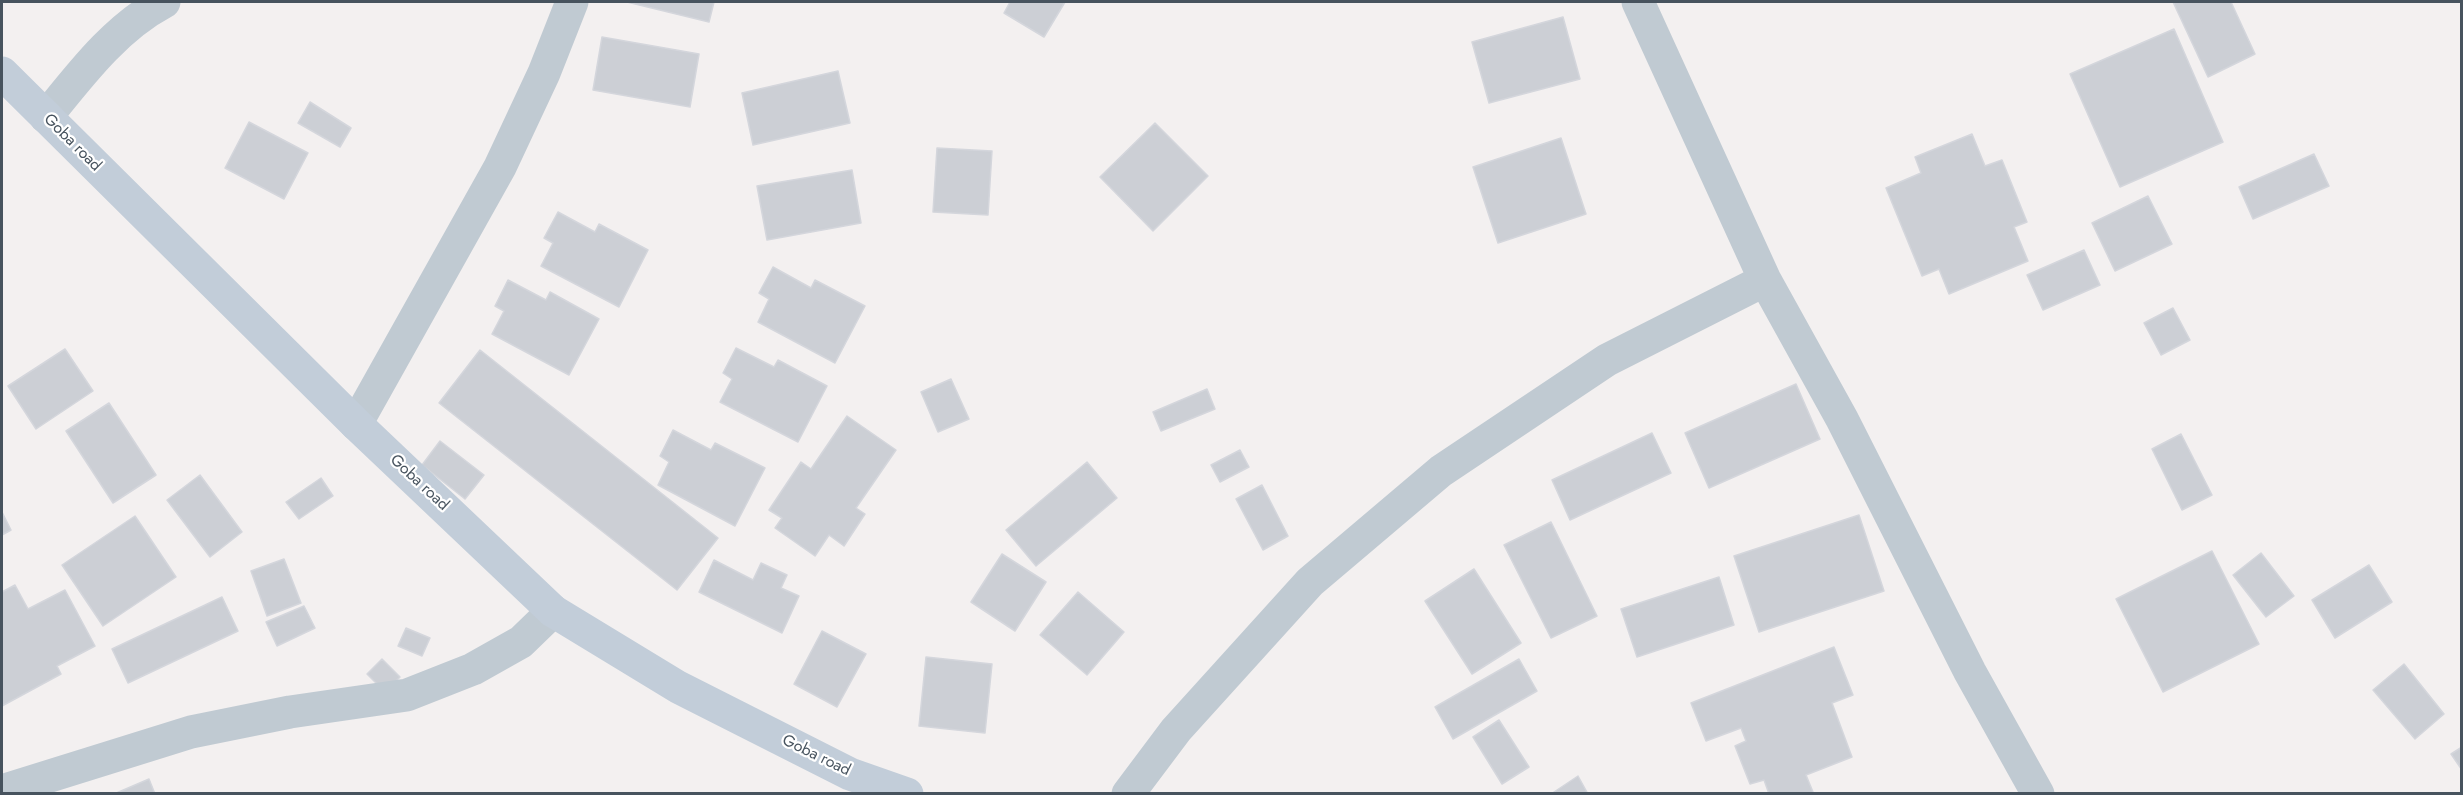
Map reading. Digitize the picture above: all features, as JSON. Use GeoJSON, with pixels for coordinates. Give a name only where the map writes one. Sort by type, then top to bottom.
{"type":"FeatureCollection","features":[{"type":"Feature","properties":{"kind":"street"},"geometry":{"type":"LineString","coordinates":[[46,117],[94,59],[126,28],[164,2]]}},
{"type":"Feature","properties":{"kind":"street"},"geometry":{"type":"LineString","coordinates":[[356,424],[500,167],[544,73],[572,2]]}},
{"type":"Feature","properties":{"kind":"street"},"geometry":{"type":"LineString","coordinates":[[1638,2],[1765,280],[1842,419],[1970,672],[2038,794]]}},
{"type":"Feature","properties":{"kind":"street","name":"Goba road"},"geometry":{"type":"LineString","coordinates":[[2,73],[356,424],[553,611],[678,687],[850,774],[908,794]]}},
{"type":"Feature","properties":{"kind":"street"},"geometry":{"type":"LineString","coordinates":[[1128,794],[1176,730],[1310,582],[1441,471],[1607,360],[1765,280]]}},
{"type":"Feature","properties":{"kind":"street"},"geometry":{"type":"LineString","coordinates":[[2,791],[191,732],[290,712],[407,695],[473,669],[521,642],[553,611]]}},
{"type":"Feature","properties":{"kind":"building"},"geometry":{"type":"Polygon","coordinates":[[[627,2],[714,2],[709,22],[627,2]]]}},
{"type":"Feature","properties":{"kind":"building"},"geometry":{"type":"Polygon","coordinates":[[[1010,2],[1065,2],[1044,37],[1004,13],[1010,2]]]}},
{"type":"Feature","properties":{"kind":"building"},"geometry":{"type":"Polygon","coordinates":[[[2173,2],[2231,2],[2255,54],[2208,77],[2173,2]]]}},
{"type":"Feature","properties":{"kind":"building"},"geometry":{"type":"Polygon","coordinates":[[[1563,17],[1580,79],[1489,103],[1472,42],[1563,17]]]}},
{"type":"Feature","properties":{"kind":"building"},"geometry":{"type":"Polygon","coordinates":[[[2174,29],[2223,142],[2120,187],[2070,74],[2174,29]]]}},
{"type":"Feature","properties":{"kind":"building"},"geometry":{"type":"Polygon","coordinates":[[[602,37],[699,54],[690,107],[593,90],[602,37]]]}},
{"type":"Feature","properties":{"kind":"building"},"geometry":{"type":"Polygon","coordinates":[[[838,71],[850,123],[753,145],[742,93],[838,71]]]}},
{"type":"Feature","properties":{"kind":"building"},"geometry":{"type":"Polygon","coordinates":[[[310,102],[351,128],[340,147],[298,123],[310,102]]]}},
{"type":"Feature","properties":{"kind":"building"},"geometry":{"type":"Polygon","coordinates":[[[249,122],[308,153],[284,199],[225,168],[249,122]]]}},
{"type":"Feature","properties":{"kind":"building"},"geometry":{"type":"Polygon","coordinates":[[[1155,123],[1208,176],[1153,231],[1100,177],[1155,123]]]}},
{"type":"Feature","properties":{"kind":"building"},"geometry":{"type":"Polygon","coordinates":[[[1972,134],[1985,166],[2002,160],[2027,222],[2014,227],[2028,261],[1949,294],[1939,269],[1922,276],[1886,188],[1921,173],[1915,157],[1972,134]]]}},
{"type":"Feature","properties":{"kind":"building"},"geometry":{"type":"Polygon","coordinates":[[[1561,138],[1586,214],[1498,243],[1473,167],[1561,138]]]}},
{"type":"Feature","properties":{"kind":"building"},"geometry":{"type":"Polygon","coordinates":[[[937,148],[992,151],[988,215],[933,212],[937,148]]]}},
{"type":"Feature","properties":{"kind":"building"},"geometry":{"type":"Polygon","coordinates":[[[2314,154],[2329,186],[2253,219],[2239,187],[2314,154]]]}},
{"type":"Feature","properties":{"kind":"building"},"geometry":{"type":"Polygon","coordinates":[[[852,170],[861,223],[767,240],[757,186],[852,170]]]}},
{"type":"Feature","properties":{"kind":"building"},"geometry":{"type":"Polygon","coordinates":[[[2148,196],[2172,244],[2115,271],[2092,223],[2148,196]]]}},
{"type":"Feature","properties":{"kind":"building"},"geometry":{"type":"Polygon","coordinates":[[[558,212],[595,232],[599,224],[648,250],[619,307],[541,266],[553,243],[544,238],[558,212]]]}},
{"type":"Feature","properties":{"kind":"building"},"geometry":{"type":"Polygon","coordinates":[[[2084,250],[2100,285],[2043,310],[2027,275],[2084,250]]]}},
{"type":"Feature","properties":{"kind":"building"},"geometry":{"type":"Polygon","coordinates":[[[773,267],[811,288],[815,280],[865,306],[835,363],[758,322],[769,299],[759,293],[773,267]]]}},
{"type":"Feature","properties":{"kind":"building"},"geometry":{"type":"Polygon","coordinates":[[[508,280],[546,300],[550,292],[599,319],[569,375],[492,334],[504,311],[495,306],[508,280]]]}},
{"type":"Feature","properties":{"kind":"building"},"geometry":{"type":"Polygon","coordinates":[[[2173,308],[2190,340],[2161,355],[2144,323],[2173,308]]]}},
{"type":"Feature","properties":{"kind":"building"},"geometry":{"type":"Polygon","coordinates":[[[736,348],[774,367],[778,360],[827,386],[798,442],[720,402],[732,379],[723,373],[736,348]]]}},
{"type":"Feature","properties":{"kind":"building"},"geometry":{"type":"Polygon","coordinates":[[[65,349],[93,391],[36,429],[8,386],[65,349]]]}},
{"type":"Feature","properties":{"kind":"building"},"geometry":{"type":"Polygon","coordinates":[[[480,350],[718,538],[677,590],[439,403],[480,350]]]}},
{"type":"Feature","properties":{"kind":"building"},"geometry":{"type":"Polygon","coordinates":[[[951,379],[969,419],[938,432],[921,392],[951,379]]]}},
{"type":"Feature","properties":{"kind":"building"},"geometry":{"type":"Polygon","coordinates":[[[1796,384],[1820,439],[1709,488],[1685,433],[1796,384]]]}},
{"type":"Feature","properties":{"kind":"building"},"geometry":{"type":"Polygon","coordinates":[[[1207,389],[1215,409],[1161,431],[1153,412],[1207,389]]]}},
{"type":"Feature","properties":{"kind":"building"},"geometry":{"type":"Polygon","coordinates":[[[109,403],[156,475],[113,503],[66,431],[109,403]]]}},
{"type":"Feature","properties":{"kind":"building"},"geometry":{"type":"Polygon","coordinates":[[[847,416],[896,450],[856,508],[865,514],[844,546],[829,535],[815,556],[775,528],[782,518],[769,510],[801,462],[811,469],[847,416]]]}},
{"type":"Feature","properties":{"kind":"building"},"geometry":{"type":"Polygon","coordinates":[[[673,430],[711,450],[715,443],[765,468],[735,526],[658,485],[669,462],[660,456],[673,430]]]}},
{"type":"Feature","properties":{"kind":"building"},"geometry":{"type":"Polygon","coordinates":[[[1652,433],[1671,473],[1570,520],[1552,480],[1652,433]]]}},
{"type":"Feature","properties":{"kind":"building"},"geometry":{"type":"Polygon","coordinates":[[[2181,434],[2212,495],[2182,510],[2152,449],[2181,434]]]}},
{"type":"Feature","properties":{"kind":"building"},"geometry":{"type":"Polygon","coordinates":[[[440,441],[484,475],[465,499],[422,465],[440,441]]]}},
{"type":"Feature","properties":{"kind":"building"},"geometry":{"type":"Polygon","coordinates":[[[1240,450],[1249,467],[1220,482],[1211,465],[1240,450]]]}},
{"type":"Feature","properties":{"kind":"building"},"geometry":{"type":"Polygon","coordinates":[[[1087,462],[1117,498],[1036,566],[1006,530],[1087,462]]]}},
{"type":"Feature","properties":{"kind":"building"},"geometry":{"type":"Polygon","coordinates":[[[200,475],[242,532],[210,557],[167,500],[200,475]]]}},
{"type":"Feature","properties":{"kind":"building"},"geometry":{"type":"Polygon","coordinates":[[[321,478],[333,496],[299,519],[286,502],[321,478]]]}},
{"type":"Feature","properties":{"kind":"building"},"geometry":{"type":"Polygon","coordinates":[[[1262,485],[1288,536],[1263,550],[1236,499],[1262,485]]]}},
{"type":"Feature","properties":{"kind":"building"},"geometry":{"type":"Polygon","coordinates":[[[2,512],[11,530],[2,535],[2,512]]]}},
{"type":"Feature","properties":{"kind":"building"},"geometry":{"type":"Polygon","coordinates":[[[1859,515],[1884,591],[1759,632],[1734,556],[1859,515]]]}},
{"type":"Feature","properties":{"kind":"building"},"geometry":{"type":"Polygon","coordinates":[[[135,516],[176,577],[103,626],[62,565],[135,516]]]}},
{"type":"Feature","properties":{"kind":"building"},"geometry":{"type":"Polygon","coordinates":[[[1551,522],[1597,616],[1551,638],[1504,545],[1551,522]]]}},
{"type":"Feature","properties":{"kind":"building"},"geometry":{"type":"Polygon","coordinates":[[[2212,551],[2259,644],[2163,692],[2116,599],[2212,551]]]}},
{"type":"Feature","properties":{"kind":"building"},"geometry":{"type":"Polygon","coordinates":[[[2261,553],[2294,596],[2266,617],[2233,575],[2261,553]]]}},
{"type":"Feature","properties":{"kind":"building"},"geometry":{"type":"Polygon","coordinates":[[[1002,554],[1046,582],[1015,631],[971,602],[1002,554]]]}},
{"type":"Feature","properties":{"kind":"building"},"geometry":{"type":"Polygon","coordinates":[[[284,559],[301,603],[267,616],[251,571],[284,559]]]}},
{"type":"Feature","properties":{"kind":"building"},"geometry":{"type":"Polygon","coordinates":[[[714,560],[753,580],[761,563],[787,575],[781,588],[799,596],[782,633],[699,592],[714,560]]]}},
{"type":"Feature","properties":{"kind":"building"},"geometry":{"type":"Polygon","coordinates":[[[2369,565],[2392,602],[2335,638],[2312,600],[2369,565]]]}},
{"type":"Feature","properties":{"kind":"building"},"geometry":{"type":"Polygon","coordinates":[[[1474,569],[1521,643],[1472,674],[1425,601],[1474,569]]]}},
{"type":"Feature","properties":{"kind":"building"},"geometry":{"type":"Polygon","coordinates":[[[1719,577],[1734,625],[1637,657],[1621,609],[1719,577]]]}},
{"type":"Feature","properties":{"kind":"building"},"geometry":{"type":"Polygon","coordinates":[[[15,585],[28,609],[65,590],[95,646],[57,666],[61,674],[2,706],[2,592],[15,585]]]}},
{"type":"Feature","properties":{"kind":"building"},"geometry":{"type":"Polygon","coordinates":[[[1078,592],[1124,632],[1087,675],[1040,635],[1078,592]]]}},
{"type":"Feature","properties":{"kind":"building"},"geometry":{"type":"Polygon","coordinates":[[[222,597],[238,631],[128,683],[112,649],[222,597]]]}},
{"type":"Feature","properties":{"kind":"building"},"geometry":{"type":"Polygon","coordinates":[[[304,606],[315,628],[277,646],[266,622],[304,606]]]}},
{"type":"Feature","properties":{"kind":"building"},"geometry":{"type":"Polygon","coordinates":[[[406,628],[430,638],[422,656],[398,646],[406,628]]]}},
{"type":"Feature","properties":{"kind":"building"},"geometry":{"type":"Polygon","coordinates":[[[822,631],[866,654],[837,707],[794,684],[822,631]]]}},
{"type":"Feature","properties":{"kind":"building"},"geometry":{"type":"Polygon","coordinates":[[[1834,647],[1853,695],[1832,703],[1852,757],[1806,775],[1813,792],[1769,794],[1764,780],[1750,784],[1735,746],[1746,741],[1741,728],[1706,741],[1691,703],[1834,647]]]}},
{"type":"Feature","properties":{"kind":"building"},"geometry":{"type":"Polygon","coordinates":[[[926,657],[992,664],[985,733],[919,726],[926,657]]]}},
{"type":"Feature","properties":{"kind":"building"},"geometry":{"type":"Polygon","coordinates":[[[382,659],[400,677],[385,692],[367,674],[382,659]]]}},
{"type":"Feature","properties":{"kind":"building"},"geometry":{"type":"Polygon","coordinates":[[[1519,659],[1537,691],[1453,739],[1435,707],[1519,659]]]}},
{"type":"Feature","properties":{"kind":"building"},"geometry":{"type":"Polygon","coordinates":[[[2404,664],[2444,714],[2415,739],[2373,690],[2404,664]]]}},
{"type":"Feature","properties":{"kind":"building"},"geometry":{"type":"Polygon","coordinates":[[[1499,720],[1529,767],[1502,784],[1473,737],[1499,720]]]}},
{"type":"Feature","properties":{"kind":"building"},"geometry":{"type":"Polygon","coordinates":[[[2462,747],[2462,770],[2451,754],[2462,747]]]}},
{"type":"Feature","properties":{"kind":"building"},"geometry":{"type":"Polygon","coordinates":[[[1578,776],[1588,794],[1551,794],[1578,776]]]}},
{"type":"Feature","properties":{"kind":"building"},"geometry":{"type":"Polygon","coordinates":[[[149,779],[155,794],[114,794],[149,779]]]}}]}
